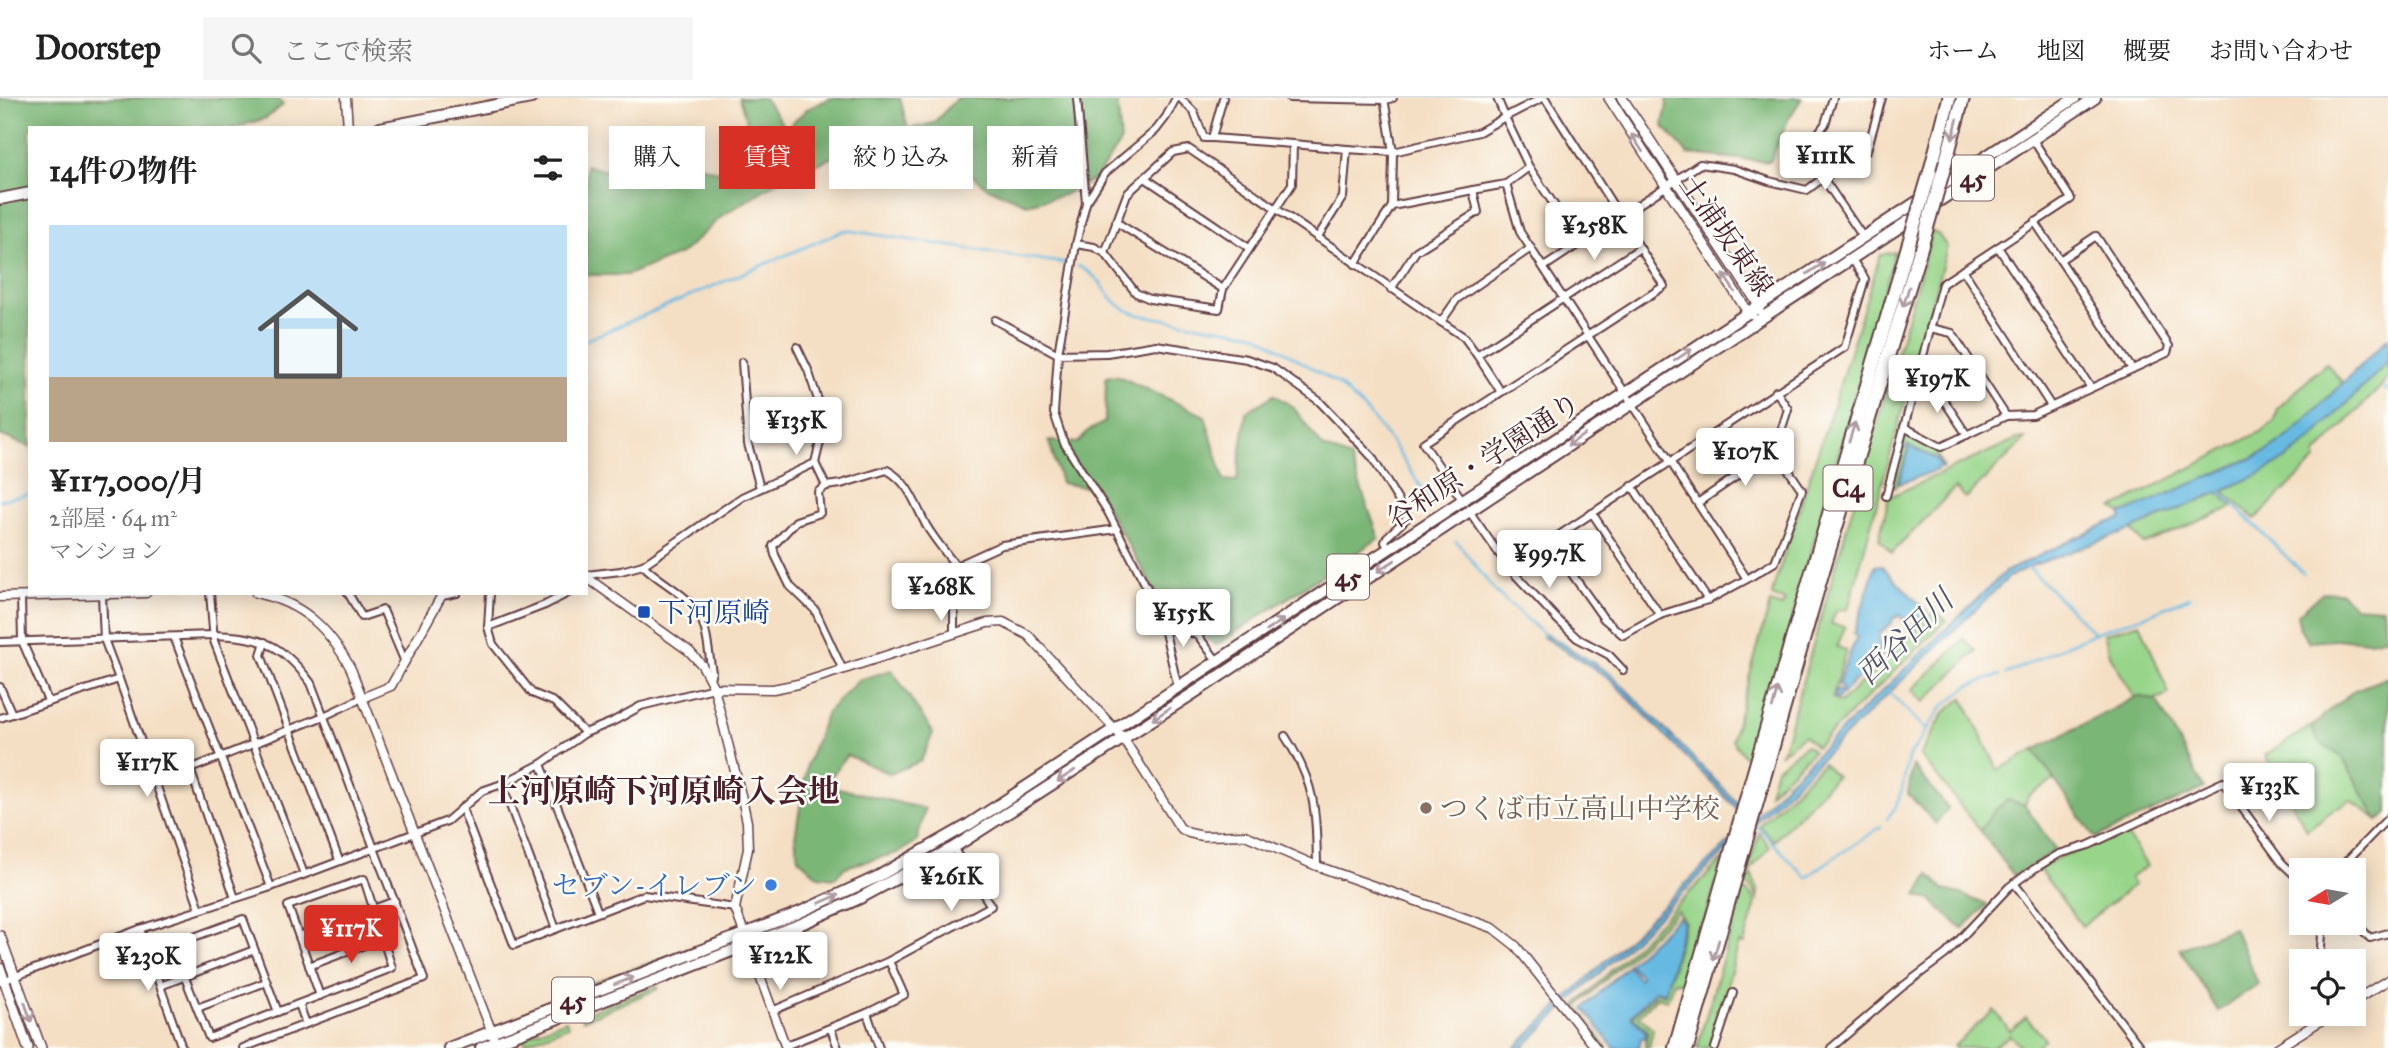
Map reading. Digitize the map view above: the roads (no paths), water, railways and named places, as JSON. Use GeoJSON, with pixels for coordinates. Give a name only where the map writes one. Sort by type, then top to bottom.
{"type":"FeatureCollection","features":[{"type":"Feature","properties":{"kind":"highway","name":"C4"},"geometry":{"type":"LineString","coordinates":[[1675,1048],[1930,172],[1948,98]]}},
{"type":"Feature","properties":{"kind":"highway","name":"C4"},"geometry":{"type":"LineString","coordinates":[[1687,1048],[1822,574],[1926,231],[1963,98]]}},
{"type":"Feature","properties":{"kind":"main road"},"geometry":{"type":"LineString","coordinates":[[390,126],[531,98]]}},
{"type":"Feature","properties":{"kind":"main road","name":"土浦坂東線"},"geometry":{"type":"LineString","coordinates":[[1609,98],[1748,312],[1760,318]]}},
{"type":"Feature","properties":{"kind":"main road","name":"土浦坂東線"},"geometry":{"type":"LineString","coordinates":[[1622,98],[1759,305],[1760,318]]}},
{"type":"Feature","properties":{"kind":"main road","name":"谷和原・学園通り"},"geometry":{"type":"LineString","coordinates":[[481,1048],[860,898],[953,848],[1119,734],[1630,398],[1851,258],[2029,134],[2075,98]]}},
{"type":"Feature","properties":{"kind":"main road","name":"谷和原・学園通り"},"geometry":{"type":"LineString","coordinates":[[1630,398],[1748,312],[1863,237],[2029,134],[2095,98]]}},
{"type":"Feature","properties":{"kind":"main road"},"geometry":{"type":"LineString","coordinates":[[0,199],[28,193]]}},
{"type":"Feature","properties":{"kind":"main road","name":"谷和原・学園通り"},"geometry":{"type":"LineString","coordinates":[[746,941],[907,860],[1119,734],[1178,688],[1389,549],[1466,506]]}},
{"type":"Feature","properties":{"kind":"main road"},"geometry":{"type":"LineString","coordinates":[[0,936],[41,1048]]}},
{"type":"Feature","properties":{"kind":"main road"},"geometry":{"type":"LineString","coordinates":[[0,968],[2,981],[28,1048]]}},
{"type":"Feature","properties":{"kind":"main road","name":"谷和原・学園通り"},"geometry":{"type":"LineString","coordinates":[[449,1048],[495,1041]]}},
{"type":"Feature","properties":{"kind":"street"},"geometry":{"type":"LineString","coordinates":[[346,98],[348,126]]}},
{"type":"Feature","properties":{"kind":"street"},"geometry":{"type":"LineString","coordinates":[[1077,98],[1086,203],[1076,244],[1058,354],[1054,414],[1064,443],[1117,528],[1161,615],[1178,688]]}},
{"type":"Feature","properties":{"kind":"street"},"geometry":{"type":"LineString","coordinates":[[1086,203],[1105,173],[1156,130],[1178,98],[1194,112],[1204,138],[1393,152],[1479,132],[1544,98],[1664,286],[1423,443],[1509,568],[1577,638],[1609,655],[1623,670]]}},
{"type":"Feature","properties":{"kind":"street"},"geometry":{"type":"LineString","coordinates":[[1212,138],[1223,98]]}},
{"type":"Feature","properties":{"kind":"street"},"geometry":{"type":"LineString","coordinates":[[1290,98],[1387,99],[1393,152],[1392,206],[1354,264]]}},
{"type":"Feature","properties":{"kind":"street"},"geometry":{"type":"LineString","coordinates":[[1497,98],[1530,167],[1580,244]]}},
{"type":"Feature","properties":{"kind":"street"},"geometry":{"type":"LineString","coordinates":[[1833,98],[1825,124],[1805,150],[1863,237]]}},
{"type":"Feature","properties":{"kind":"street"},"geometry":{"type":"LineString","coordinates":[[1544,267],[1700,164],[1734,169],[1807,190],[1867,150],[1882,98]]}},
{"type":"Feature","properties":{"kind":"street"},"geometry":{"type":"LineString","coordinates":[[1886,496],[1942,284],[2071,198],[2029,134]]}},
{"type":"Feature","properties":{"kind":"street"},"geometry":{"type":"LineString","coordinates":[[1076,244],[1094,247],[1105,253],[1136,293],[1150,299],[1219,309],[1223,289],[1292,184],[1293,144]]}},
{"type":"Feature","properties":{"kind":"street"},"geometry":{"type":"LineString","coordinates":[[1105,253],[1127,194],[1173,152],[1189,149],[1464,337],[1501,392]]}},
{"type":"Feature","properties":{"kind":"street"},"geometry":{"type":"LineString","coordinates":[[1317,238],[1343,197],[1347,149]]}},
{"type":"Feature","properties":{"kind":"street"},"geometry":{"type":"LineString","coordinates":[[1392,206],[1506,184],[1530,167]]}},
{"type":"Feature","properties":{"kind":"street"},"geometry":{"type":"LineString","coordinates":[[1145,178],[1249,248]]}},
{"type":"Feature","properties":{"kind":"street"},"geometry":{"type":"LineString","coordinates":[[1506,184],[1520,232],[1747,579]]}},
{"type":"Feature","properties":{"kind":"street"},"geometry":{"type":"LineString","coordinates":[[1391,289],[1416,251],[1478,212],[1473,190]]}},
{"type":"Feature","properties":{"kind":"street"},"geometry":{"type":"LineString","coordinates":[[1116,222],[1223,289]]}},
{"type":"Feature","properties":{"kind":"street"},"geometry":{"type":"LineString","coordinates":[[2035,222],[2132,369]]}},
{"type":"Feature","properties":{"kind":"street"},"geometry":{"type":"LineString","coordinates":[[1904,427],[1941,447],[2006,416],[2033,415],[2167,353],[2169,346],[2096,236],[2060,260]]}},
{"type":"Feature","properties":{"kind":"street"},"geometry":{"type":"LineString","coordinates":[[1998,247],[2091,388]]}},
{"type":"Feature","properties":{"kind":"street"},"geometry":{"type":"LineString","coordinates":[[1441,322],[1457,299],[1531,248]]}},
{"type":"Feature","properties":{"kind":"street"},"geometry":{"type":"LineString","coordinates":[[1477,355],[1640,248]]}},
{"type":"Feature","properties":{"kind":"street"},"geometry":{"type":"LineString","coordinates":[[1509,568],[1845,347],[1865,279],[1851,258]]}},
{"type":"Feature","properties":{"kind":"street"},"geometry":{"type":"LineString","coordinates":[[1963,270],[2051,406]]}},
{"type":"Feature","properties":{"kind":"street"},"geometry":{"type":"LineString","coordinates":[[995,320],[1058,354],[1107,353],[1156,345],[1247,359],[1273,368],[1319,401],[1372,457],[1408,517],[1387,537],[1385,542],[1389,549]]}},
{"type":"Feature","properties":{"kind":"street"},"geometry":{"type":"LineString","coordinates":[[1930,328],[1952,333],[2006,416]]}},
{"type":"Feature","properties":{"kind":"street"},"geometry":{"type":"LineString","coordinates":[[797,347],[825,421],[815,463],[825,486]]}},
{"type":"Feature","properties":{"kind":"street"},"geometry":{"type":"LineString","coordinates":[[742,362],[748,444],[760,488]]}},
{"type":"Feature","properties":{"kind":"street"},"geometry":{"type":"LineString","coordinates":[[1916,384],[1937,390],[1967,435]]}},
{"type":"Feature","properties":{"kind":"street"},"geometry":{"type":"LineString","coordinates":[[1699,502],[1775,450],[1788,409],[1776,391]]}},
{"type":"Feature","properties":{"kind":"street"},"geometry":{"type":"LineString","coordinates":[[1550,543],[1604,619],[1623,635],[1660,615],[1708,600],[1775,562],[1802,490],[1775,450]]}},
{"type":"Feature","properties":{"kind":"street"},"geometry":{"type":"LineString","coordinates":[[588,579],[643,565],[742,497],[815,463]]}},
{"type":"Feature","properties":{"kind":"street"},"geometry":{"type":"LineString","coordinates":[[843,670],[815,610],[790,586],[773,546],[796,521],[820,513],[818,492],[825,486],[887,470],[897,475],[909,491],[927,526],[956,566],[951,596],[954,634]]}},
{"type":"Feature","properties":{"kind":"street"},"geometry":{"type":"LineString","coordinates":[[1632,486],[1708,600]]}},
{"type":"Feature","properties":{"kind":"street"},"geometry":{"type":"LineString","coordinates":[[1592,513],[1660,615]]}},
{"type":"Feature","properties":{"kind":"street"},"geometry":{"type":"LineString","coordinates":[[956,566],[1002,545],[1117,528]]}},
{"type":"Feature","properties":{"kind":"street"},"geometry":{"type":"LineString","coordinates":[[643,565],[694,606],[703,620],[712,672],[710,678]]}},
{"type":"Feature","properties":{"kind":"street"},"geometry":{"type":"LineString","coordinates":[[588,580],[674,639],[702,665],[710,678],[747,822],[748,849],[735,908],[785,1047],[904,995],[889,961]]}},
{"type":"Feature","properties":{"kind":"street"},"geometry":{"type":"LineString","coordinates":[[0,597],[102,595],[104,639],[200,909]]}},
{"type":"Feature","properties":{"kind":"street"},"geometry":{"type":"LineString","coordinates":[[210,595],[214,635],[304,874]]}},
{"type":"Feature","properties":{"kind":"street"},"geometry":{"type":"LineString","coordinates":[[264,595],[299,609],[323,627],[341,650],[351,669],[495,1041]]}},
{"type":"Feature","properties":{"kind":"street"},"geometry":{"type":"LineString","coordinates":[[349,595],[362,617],[383,610],[405,662]]}},
{"type":"Feature","properties":{"kind":"street"},"geometry":{"type":"LineString","coordinates":[[235,898],[190,769],[324,716],[391,686],[441,595]]}},
{"type":"Feature","properties":{"kind":"street"},"geometry":{"type":"LineString","coordinates":[[490,595],[488,627],[493,644],[532,693],[554,702],[585,733]]}},
{"type":"Feature","properties":{"kind":"street"},"geometry":{"type":"LineString","coordinates":[[488,627],[564,595]]}},
{"type":"Feature","properties":{"kind":"street"},"geometry":{"type":"LineString","coordinates":[[21,597],[22,641],[48,701]]}},
{"type":"Feature","properties":{"kind":"street"},"geometry":{"type":"LineString","coordinates":[[1161,615],[1199,637],[1218,662]]}},
{"type":"Feature","properties":{"kind":"street"},"geometry":{"type":"LineString","coordinates":[[2,981],[140,929],[271,887],[374,846],[447,821],[482,791],[541,764],[585,733],[640,706],[714,688],[773,689],[798,684],[988,623],[1003,622],[1028,635],[1119,734],[1180,828],[1203,836],[1245,835],[1317,866],[1493,928],[1516,946],[1596,1048]]}},
{"type":"Feature","properties":{"kind":"street"},"geometry":{"type":"LineString","coordinates":[[0,642],[245,636],[281,650],[295,662],[311,683],[424,979],[243,1048]]}},
{"type":"Feature","properties":{"kind":"street"},"geometry":{"type":"LineString","coordinates":[[174,637],[271,887]]}},
{"type":"Feature","properties":{"kind":"street"},"geometry":{"type":"LineString","coordinates":[[265,642],[261,655],[339,860]]}},
{"type":"Feature","properties":{"kind":"street"},"geometry":{"type":"LineString","coordinates":[[0,718],[119,679]]}},
{"type":"Feature","properties":{"kind":"street"},"geometry":{"type":"LineString","coordinates":[[0,687],[12,714]]}},
{"type":"Feature","properties":{"kind":"street"},"geometry":{"type":"LineString","coordinates":[[1285,736],[1302,762],[1311,788],[1316,819],[1317,866]]}},
{"type":"Feature","properties":{"kind":"street"},"geometry":{"type":"LineString","coordinates":[[541,764],[598,912]]}},
{"type":"Feature","properties":{"kind":"street"},"geometry":{"type":"LineString","coordinates":[[1831,1048],[1902,987],[1946,954],[2014,883],[2059,854],[2089,845],[2222,782],[2289,870]]}},
{"type":"Feature","properties":{"kind":"street"},"geometry":{"type":"LineString","coordinates":[[502,784],[556,929]]}},
{"type":"Feature","properties":{"kind":"street"},"geometry":{"type":"LineString","coordinates":[[462,808],[514,945],[644,895],[735,908]]}},
{"type":"Feature","properties":{"kind":"street"},"geometry":{"type":"LineString","coordinates":[[2350,858],[2388,818]]}},
{"type":"Feature","properties":{"kind":"street"},"geometry":{"type":"LineString","coordinates":[[772,1012],[889,961],[991,906],[953,848]]}},
{"type":"Feature","properties":{"kind":"street"},"geometry":{"type":"LineString","coordinates":[[278,1012],[243,919],[172,945],[209,1038],[278,1012],[320,996],[393,968],[364,879],[288,906],[320,996]]}},
{"type":"Feature","properties":{"kind":"street"},"geometry":{"type":"LineString","coordinates":[[2014,883],[2141,1048]]}},
{"type":"Feature","properties":{"kind":"street"},"geometry":{"type":"LineString","coordinates":[[299,936],[395,901]]}},
{"type":"Feature","properties":{"kind":"street"},"geometry":{"type":"LineString","coordinates":[[140,929],[182,1048]]}},
{"type":"Feature","properties":{"kind":"street"},"geometry":{"type":"LineString","coordinates":[[2366,934],[2370,938],[2388,933]]}},
{"type":"Feature","properties":{"kind":"street"},"geometry":{"type":"LineString","coordinates":[[309,966],[383,938]]}},
{"type":"Feature","properties":{"kind":"street"},"geometry":{"type":"LineString","coordinates":[[160,986],[254,950]]}},
{"type":"Feature","properties":{"kind":"street"},"geometry":{"type":"LineString","coordinates":[[2366,994],[2388,981]]}},
{"type":"Feature","properties":{"kind":"street"},"geometry":{"type":"LineString","coordinates":[[197,1009],[267,982]]}},
{"type":"Feature","properties":{"kind":"street"},"geometry":{"type":"LineString","coordinates":[[1715,1048],[1733,993]]}},
{"type":"Feature","properties":{"kind":"street"},"geometry":{"type":"LineString","coordinates":[[299,1004],[306,1024]]}},
{"type":"Feature","properties":{"kind":"street"},"geometry":{"type":"LineString","coordinates":[[867,1013],[879,1048]]}},
{"type":"Feature","properties":{"kind":"street"},"geometry":{"type":"LineString","coordinates":[[2277,1048],[2311,1026]]}},
{"type":"Feature","properties":{"kind":"street"},"geometry":{"type":"LineString","coordinates":[[831,1029],[838,1048]]}},
{"type":"Feature","properties":{"kind":"water"},"geometry":{"type":"Polygon","coordinates":[[[2388,338],[2388,362],[2306,444],[2286,459],[2256,476],[2131,530],[2028,567],[2009,577],[1522,1048],[1515,1048],[1750,822],[1608,677],[1543,637],[1546,634],[1611,674],[1753,819],[2005,572],[2110,522],[2122,519],[2121,514],[2266,452],[2290,435],[2388,338]]]}},
{"type":"Feature","properties":{"kind":"water"},"geometry":{"type":"Polygon","coordinates":[[[1907,445],[1937,459],[1941,468],[1898,484],[1909,450],[1907,445]]]}},
{"type":"Feature","properties":{"kind":"water"},"geometry":{"type":"Polygon","coordinates":[[[1881,565],[1927,612],[1917,622],[1915,615],[1902,620],[1901,615],[1892,619],[1892,623],[1880,633],[1879,643],[1884,647],[1878,652],[1892,646],[1869,668],[1866,665],[1866,670],[1836,700],[1836,690],[1841,691],[1842,686],[1838,685],[1857,636],[1854,634],[1875,566],[1881,565]]]}},
{"type":"Feature","properties":{"kind":"water"},"geometry":{"type":"Polygon","coordinates":[[[1678,917],[1683,922],[1665,993],[1656,990],[1631,1016],[1646,1032],[1645,1038],[1641,1038],[1639,1048],[1614,1048],[1584,1008],[1627,966],[1639,979],[1641,976],[1628,964],[1678,917]]]}},
{"type":"Feature","properties":{"kind":"waterway"},"geometry":{"type":"LineString","coordinates":[[588,339],[845,230],[1069,264]]}},
{"type":"Feature","properties":{"kind":"waterway"},"geometry":{"type":"LineString","coordinates":[[1078,266],[1093,275],[1113,300],[1126,310],[1139,315],[1256,334],[1338,384],[1368,413],[1392,443],[1432,503]]}},
{"type":"Feature","properties":{"kind":"waterway"},"geometry":{"type":"LineString","coordinates":[[2385,388],[2388,391]]}},
{"type":"Feature","properties":{"kind":"waterway"},"geometry":{"type":"LineString","coordinates":[[2218,489],[2303,573]]}},
{"type":"Feature","properties":{"kind":"waterway"},"geometry":{"type":"LineString","coordinates":[[0,500],[28,494]]}},
{"type":"Feature","properties":{"kind":"waterway"},"geometry":{"type":"LineString","coordinates":[[1456,541],[1496,592],[1547,637]]}},
{"type":"Feature","properties":{"kind":"waterway"},"geometry":{"type":"LineString","coordinates":[[2027,566],[2094,633]]}},
{"type":"Feature","properties":{"kind":"waterway"},"geometry":{"type":"LineString","coordinates":[[2006,674],[2094,633],[2190,597]]}},
{"type":"Feature","properties":{"kind":"waterway"},"geometry":{"type":"LineString","coordinates":[[1887,819],[1902,790],[1908,758],[1943,706],[1969,686],[2000,675]]}},
{"type":"Feature","properties":{"kind":"waterway","name":"西谷田川"},"geometry":{"type":"LineString","coordinates":[[1888,691],[1927,731]]}},
{"type":"Feature","properties":{"kind":"waterway"},"geometry":{"type":"LineString","coordinates":[[1755,824],[1807,878],[1881,826]]}},
{"type":"Feature","properties":{"kind":"place","name":"下河原崎"},"geometry":{"type":"Point","coordinates":[644,612]}},
{"type":"Feature","properties":{"kind":"place","name":"つくば市立高山中学校"},"geometry":{"type":"Point","coordinates":[1426,808]}},
{"type":"Feature","properties":{"kind":"place","name":"セブン-イレブン"},"geometry":{"type":"Point","coordinates":[771,885]}},
{"type":"Feature","properties":{"kind":"district","name":"上河原崎下河原崎入会地"},"geometry":{"type":"Point","coordinates":[664,791]}}]}
